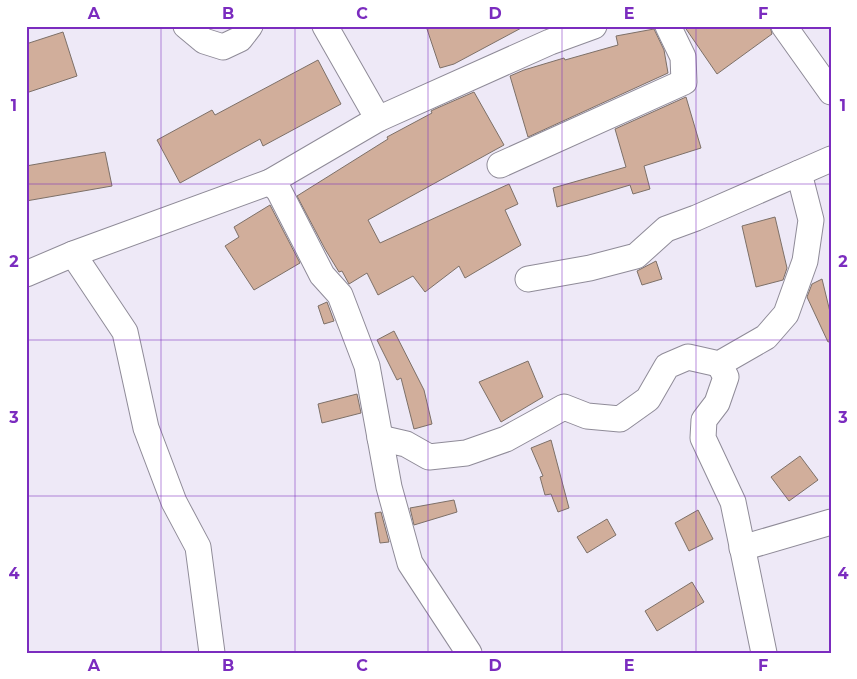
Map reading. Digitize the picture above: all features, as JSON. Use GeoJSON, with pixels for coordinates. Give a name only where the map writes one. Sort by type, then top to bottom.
{"type":"FeatureCollection","features":[{"type":"Feature","properties":{"kind":"street"},"geometry":{"type":"LineString","coordinates":[[186,26],[204,41],[223,47],[240,39],[250,26]]}},
{"type":"Feature","properties":{"kind":"street"},"geometry":{"type":"LineString","coordinates":[[325,26],[378,119]]}},
{"type":"Feature","properties":{"kind":"street"},"geometry":{"type":"LineString","coordinates":[[26,274],[73,254],[270,182],[378,119],[550,42],[594,26]]}},
{"type":"Feature","properties":{"kind":"street"},"geometry":{"type":"LineString","coordinates":[[500,165],[684,82],[683,57],[668,26]]}},
{"type":"Feature","properties":{"kind":"street"},"geometry":{"type":"LineString","coordinates":[[784,26],[831,92]]}},
{"type":"Feature","properties":{"kind":"street"},"geometry":{"type":"LineString","coordinates":[[528,279],[590,268],[636,256],[666,229],[696,218],[831,159]]}},
{"type":"Feature","properties":{"kind":"street"},"geometry":{"type":"LineString","coordinates":[[380,438],[406,444],[429,457],[466,453],[506,439],[564,407],[587,416],[620,419],[648,399],[667,366],[688,357],[719,364],[766,337],[786,314],[805,262],[811,220],[799,173]]}},
{"type":"Feature","properties":{"kind":"street"},"geometry":{"type":"LineString","coordinates":[[270,182],[279,191],[322,275],[340,295],[367,366],[389,487],[410,563],[469,653]]}},
{"type":"Feature","properties":{"kind":"street"},"geometry":{"type":"LineString","coordinates":[[73,254],[125,332],[146,428],[174,502],[198,547],[212,653]]}},
{"type":"Feature","properties":{"kind":"street"},"geometry":{"type":"LineString","coordinates":[[719,364],[726,377],[718,403],[704,420],[702,438],[733,502],[764,653]]}},
{"type":"Feature","properties":{"kind":"street"},"geometry":{"type":"LineString","coordinates":[[742,548],[831,522]]}},
{"type":"Feature","properties":{"kind":"building"},"geometry":{"type":"Polygon","coordinates":[[[426,26],[525,26],[454,64],[440,68],[426,26]]]}},
{"type":"Feature","properties":{"kind":"building"},"geometry":{"type":"Polygon","coordinates":[[[684,26],[770,26],[772,34],[717,74],[684,26]]]}},
{"type":"Feature","properties":{"kind":"building"},"geometry":{"type":"Polygon","coordinates":[[[654,29],[664,50],[668,73],[528,137],[510,76],[564,58],[565,60],[618,45],[616,36],[654,29]]]}},
{"type":"Feature","properties":{"kind":"building"},"geometry":{"type":"Polygon","coordinates":[[[63,32],[77,76],[26,93],[26,44],[63,32]]]}},
{"type":"Feature","properties":{"kind":"building"},"geometry":{"type":"Polygon","coordinates":[[[318,60],[341,104],[263,146],[260,139],[180,183],[157,140],[212,110],[215,115],[318,60]]]}},
{"type":"Feature","properties":{"kind":"building"},"geometry":{"type":"Polygon","coordinates":[[[474,92],[504,145],[368,220],[380,243],[509,184],[518,204],[505,210],[521,245],[465,278],[459,266],[425,292],[413,276],[378,295],[367,273],[349,284],[342,271],[339,272],[325,249],[297,196],[388,139],[387,137],[432,113],[431,111],[474,92]]]}},
{"type":"Feature","properties":{"kind":"building"},"geometry":{"type":"Polygon","coordinates":[[[686,97],[701,148],[644,166],[650,189],[633,194],[630,185],[557,207],[553,188],[626,167],[615,129],[686,97]]]}},
{"type":"Feature","properties":{"kind":"building"},"geometry":{"type":"Polygon","coordinates":[[[105,152],[112,186],[26,201],[26,166],[105,152]]]}},
{"type":"Feature","properties":{"kind":"building"},"geometry":{"type":"Polygon","coordinates":[[[270,205],[300,263],[254,290],[225,246],[239,237],[234,227],[270,205]]]}},
{"type":"Feature","properties":{"kind":"building"},"geometry":{"type":"Polygon","coordinates":[[[775,217],[787,268],[783,280],[756,287],[742,226],[775,217]]]}},
{"type":"Feature","properties":{"kind":"building"},"geometry":{"type":"Polygon","coordinates":[[[656,261],[662,279],[642,285],[637,271],[656,261]]]}},
{"type":"Feature","properties":{"kind":"building"},"geometry":{"type":"Polygon","coordinates":[[[822,279],[831,316],[831,341],[828,342],[807,297],[812,284],[822,279]]]}},
{"type":"Feature","properties":{"kind":"building"},"geometry":{"type":"Polygon","coordinates":[[[327,302],[334,321],[324,324],[318,306],[327,302]]]}},
{"type":"Feature","properties":{"kind":"building"},"geometry":{"type":"Polygon","coordinates":[[[394,331],[424,390],[432,424],[414,429],[401,378],[397,380],[377,340],[394,331]]]}},
{"type":"Feature","properties":{"kind":"building"},"geometry":{"type":"Polygon","coordinates":[[[528,361],[543,397],[501,422],[479,382],[528,361]]]}},
{"type":"Feature","properties":{"kind":"building"},"geometry":{"type":"Polygon","coordinates":[[[357,394],[361,413],[322,423],[318,404],[357,394]]]}},
{"type":"Feature","properties":{"kind":"building"},"geometry":{"type":"Polygon","coordinates":[[[551,440],[569,508],[558,512],[551,494],[545,495],[540,477],[543,476],[531,448],[551,440]]]}},
{"type":"Feature","properties":{"kind":"building"},"geometry":{"type":"Polygon","coordinates":[[[800,456],[818,480],[789,501],[771,477],[800,456]]]}},
{"type":"Feature","properties":{"kind":"building"},"geometry":{"type":"Polygon","coordinates":[[[454,500],[457,512],[414,525],[410,508],[454,500]]]}},
{"type":"Feature","properties":{"kind":"building"},"geometry":{"type":"Polygon","coordinates":[[[698,510],[713,539],[689,551],[675,523],[698,510]]]}},
{"type":"Feature","properties":{"kind":"building"},"geometry":{"type":"Polygon","coordinates":[[[381,512],[389,542],[380,543],[375,513],[381,512]]]}},
{"type":"Feature","properties":{"kind":"building"},"geometry":{"type":"Polygon","coordinates":[[[607,519],[616,535],[587,553],[577,537],[607,519]]]}},
{"type":"Feature","properties":{"kind":"building"},"geometry":{"type":"Polygon","coordinates":[[[692,582],[704,602],[657,631],[645,611],[692,582]]]}}]}
